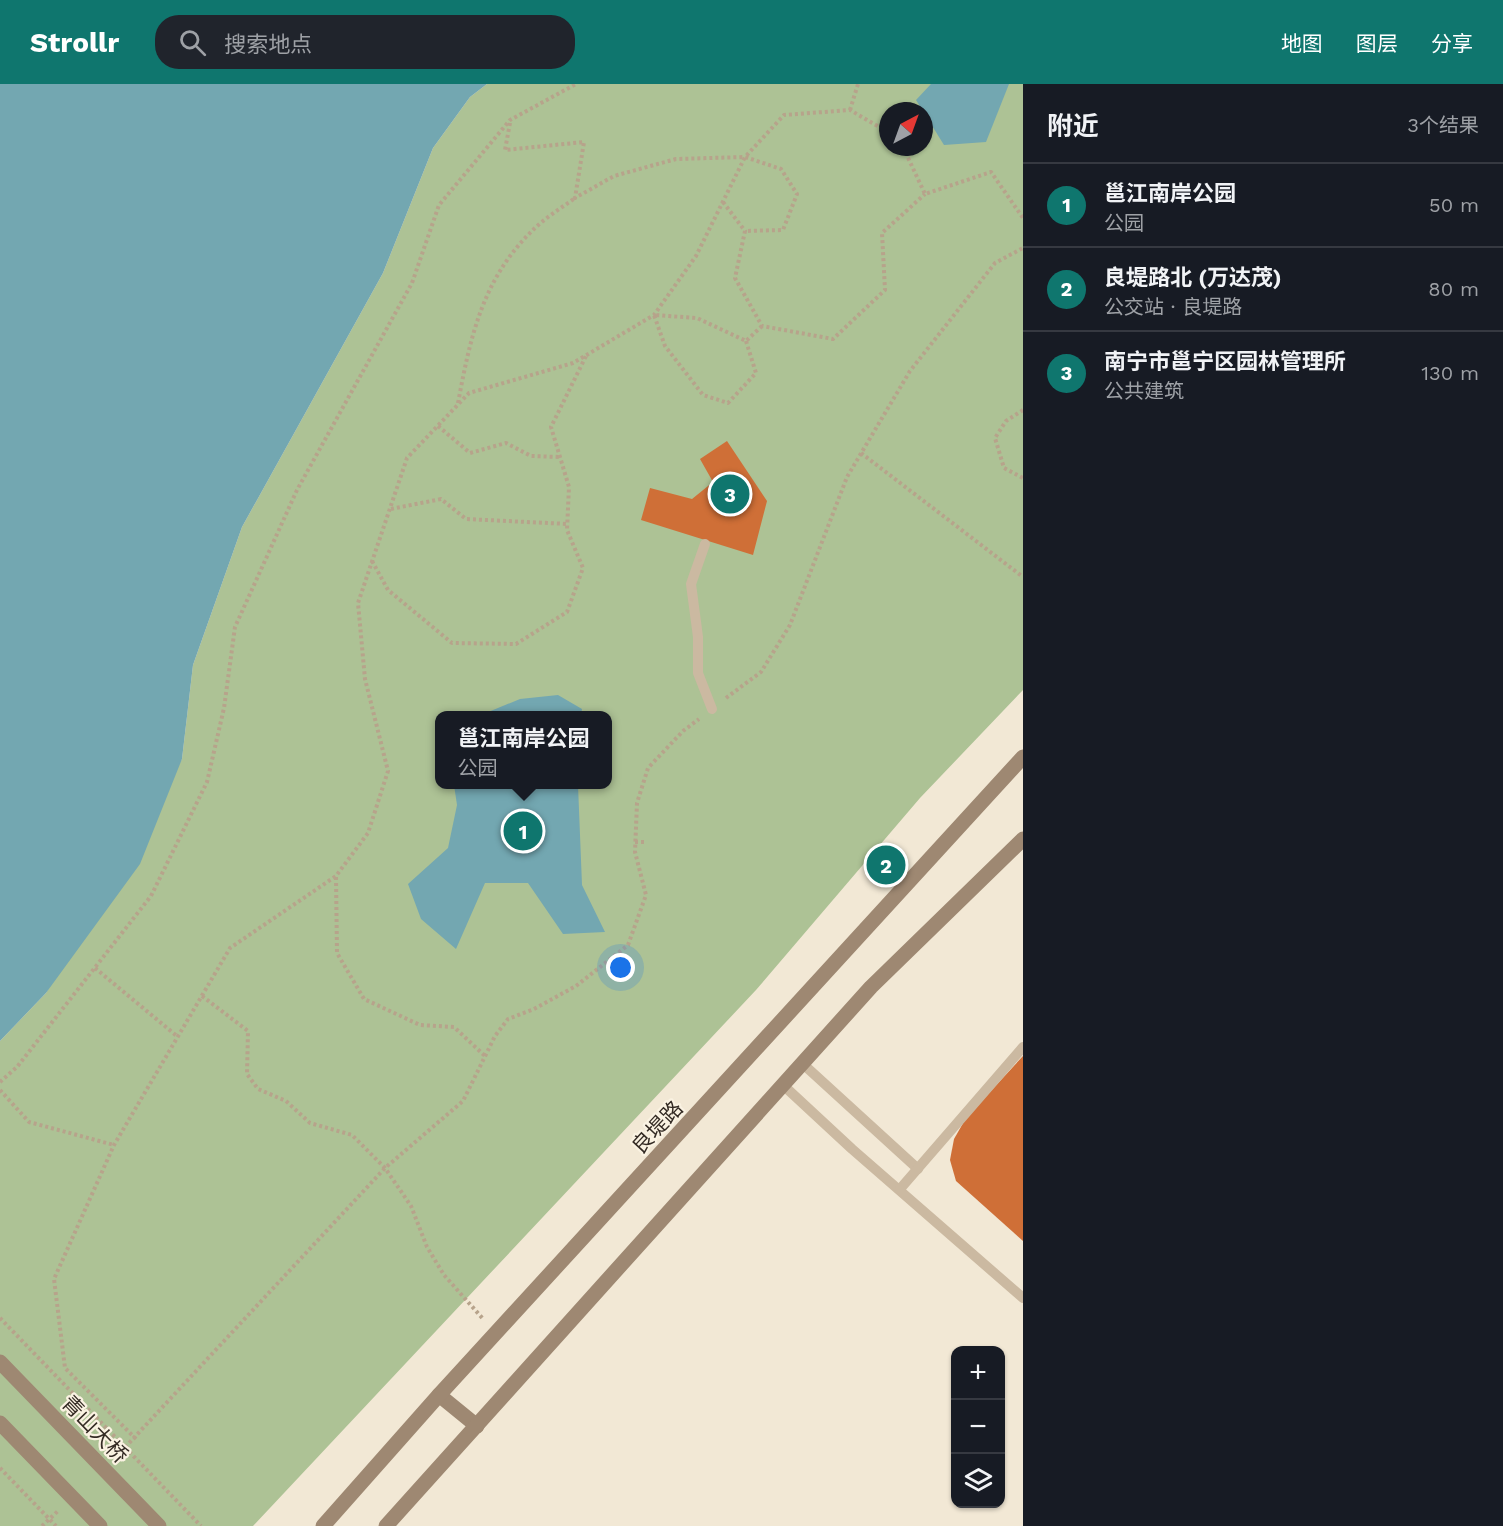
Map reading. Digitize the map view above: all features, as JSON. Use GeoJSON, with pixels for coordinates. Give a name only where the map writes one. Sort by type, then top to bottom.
{"type":"FeatureCollection","features":[{"type":"Feature","properties":{"kind":"main road","name":"良堤路"},"geometry":{"type":"LineString","coordinates":[[323,1526],[439,1395],[1023,757]]}},
{"type":"Feature","properties":{"kind":"main road"},"geometry":{"type":"LineString","coordinates":[[386,1526],[871,987],[1023,838]]}},
{"type":"Feature","properties":{"kind":"main road","name":"青山大桥"},"geometry":{"type":"LineString","coordinates":[[0,1362],[159,1526]]}},
{"type":"Feature","properties":{"kind":"main road"},"geometry":{"type":"LineString","coordinates":[[439,1395],[477,1426]]}},
{"type":"Feature","properties":{"kind":"main road"},"geometry":{"type":"LineString","coordinates":[[0,1423],[100,1526]]}},
{"type":"Feature","properties":{"kind":"lane"},"geometry":{"type":"LineString","coordinates":[[705,544],[691,584],[698,637],[698,673],[712,709]]}},
{"type":"Feature","properties":{"kind":"lane"},"geometry":{"type":"LineString","coordinates":[[900,1189],[1023,1047]]}},
{"type":"Feature","properties":{"kind":"lane"},"geometry":{"type":"LineString","coordinates":[[803,1064],[918,1169]]}},
{"type":"Feature","properties":{"kind":"lane"},"geometry":{"type":"LineString","coordinates":[[783,1085],[852,1149],[1023,1298]]}},
{"type":"Feature","properties":{"kind":"path"},"geometry":{"type":"LineString","coordinates":[[0,1082],[17,1067],[151,896],[207,782],[224,708],[235,627],[297,490],[412,283],[439,205],[510,120],[576,84]]}},
{"type":"Feature","properties":{"kind":"path"},"geometry":{"type":"LineString","coordinates":[[850,110],[858,84]]}},
{"type":"Feature","properties":{"kind":"path"},"geometry":{"type":"LineString","coordinates":[[136,1439],[64,1368],[54,1279],[114,1145],[230,948],[336,876],[368,833],[388,771],[365,678],[358,603],[407,458],[469,393],[573,363],[654,315],[696,256],[745,157],[784,115],[850,110],[879,127]]}},
{"type":"Feature","properties":{"kind":"path"},"geometry":{"type":"LineString","coordinates":[[510,120],[505,150],[584,142],[575,198]]}},
{"type":"Feature","properties":{"kind":"path"},"geometry":{"type":"LineString","coordinates":[[907,156],[925,194]]}},
{"type":"Feature","properties":{"kind":"path"},"geometry":{"type":"LineString","coordinates":[[458,404],[472,332],[499,270],[531,231],[575,198],[615,176],[676,159],[745,157],[781,168],[798,194],[783,230],[745,231]]}},
{"type":"Feature","properties":{"kind":"path"},"geometry":{"type":"LineString","coordinates":[[762,326],[833,339],[885,290],[882,233],[925,194],[991,172],[1023,218]]}},
{"type":"Feature","properties":{"kind":"path"},"geometry":{"type":"LineString","coordinates":[[723,202],[745,231],[735,278],[762,326]]}},
{"type":"Feature","properties":{"kind":"path"},"geometry":{"type":"LineString","coordinates":[[111,1463],[136,1439],[385,1168],[464,1101],[495,1036],[508,1020],[576,986],[628,945],[646,895],[635,852],[635,842],[637,803],[648,768],[683,731],[761,672],[790,625],[847,477],[910,371],[995,263],[1023,248]]}},
{"type":"Feature","properties":{"kind":"path"},"geometry":{"type":"LineString","coordinates":[[654,315],[697,318],[746,341],[756,373],[728,403],[703,395],[665,346],[654,315]]}},
{"type":"Feature","properties":{"kind":"path"},"geometry":{"type":"LineString","coordinates":[[746,341],[762,326]]}},
{"type":"Feature","properties":{"kind":"path"},"geometry":{"type":"LineString","coordinates":[[372,561],[388,590],[452,644],[516,644],[567,612],[583,567],[567,530],[569,487],[551,427],[586,356]]}},
{"type":"Feature","properties":{"kind":"path"},"geometry":{"type":"LineString","coordinates":[[1023,410],[1006,421],[995,438],[1004,468],[1023,478]]}},
{"type":"Feature","properties":{"kind":"path"},"geometry":{"type":"LineString","coordinates":[[438,426],[470,453],[506,442],[531,456],[560,457]]}},
{"type":"Feature","properties":{"kind":"path"},"geometry":{"type":"LineString","coordinates":[[861,453],[1023,577]]}},
{"type":"Feature","properties":{"kind":"path"},"geometry":{"type":"LineString","coordinates":[[390,510],[441,499],[466,519],[568,524]]}},
{"type":"Feature","properties":{"kind":"path"},"geometry":{"type":"LineString","coordinates":[[635,842],[644,842]]}},
{"type":"Feature","properties":{"kind":"path"},"geometry":{"type":"LineString","coordinates":[[336,876],[337,953],[364,999],[420,1025],[454,1027],[486,1057]]}},
{"type":"Feature","properties":{"kind":"path"},"geometry":{"type":"LineString","coordinates":[[95,968],[178,1037]]}},
{"type":"Feature","properties":{"kind":"path"},"geometry":{"type":"LineString","coordinates":[[202,996],[248,1031],[247,1074],[258,1089],[286,1101],[310,1122],[352,1135],[385,1168],[411,1206],[427,1247],[444,1275],[477,1313]]}},
{"type":"Feature","properties":{"kind":"path"},"geometry":{"type":"LineString","coordinates":[[0,1090],[29,1122],[114,1145]]}},
{"type":"Feature","properties":{"kind":"path"},"geometry":{"type":"LineString","coordinates":[[0,1318],[201,1526]]}},
{"type":"Feature","properties":{"kind":"path"},"geometry":{"type":"LineString","coordinates":[[0,1468],[56,1526]]}},
{"type":"Feature","properties":{"kind":"path"},"geometry":{"type":"LineString","coordinates":[[42,1526],[68,1502]]}},
{"type":"Feature","properties":{"kind":"green space"},"geometry":{"type":"Polygon","coordinates":[[[487,84],[1023,84],[1023,690],[920,798],[756,990],[253,1526],[0,1526],[0,1041],[46,993],[182,759],[193,665],[242,527],[383,273],[433,148],[470,97],[487,84]]]}},
{"type":"Feature","properties":{"kind":"water"},"geometry":{"type":"Polygon","coordinates":[[[0,84],[487,84],[470,97],[433,148],[383,273],[242,527],[193,665],[182,759],[140,864],[46,993],[0,1041],[0,84]]]}},
{"type":"Feature","properties":{"kind":"water"},"geometry":{"type":"Polygon","coordinates":[[[931,84],[1009,84],[986,142],[944,145],[933,127],[933,102],[917,102],[916,100],[931,84]]]}},
{"type":"Feature","properties":{"kind":"water"},"geometry":{"type":"Polygon","coordinates":[[[558,695],[582,709],[582,711],[491,711],[520,699],[558,695]]]}},
{"type":"Feature","properties":{"kind":"water"},"geometry":{"type":"Polygon","coordinates":[[[455,789],[578,789],[582,885],[605,932],[563,934],[528,883],[485,883],[456,949],[421,919],[408,884],[448,848],[457,805],[455,789]]]}},
{"type":"Feature","properties":{"kind":"building"},"geometry":{"type":"Polygon","coordinates":[[[727,441],[767,501],[753,555],[641,520],[650,488],[692,499],[713,482],[700,459],[727,441]]]}},
{"type":"Feature","properties":{"kind":"building"},"geometry":{"type":"Polygon","coordinates":[[[1023,1056],[1023,1241],[956,1181],[950,1160],[954,1139],[966,1118],[1023,1056]]]}},
{"type":"Feature","properties":{"kind":"place","name":"南宁市邕宁区园林管理所"},"geometry":{"type":"Point","coordinates":[730,494]}},
{"type":"Feature","properties":{"kind":"place","name":"邕江南岸公园"},"geometry":{"type":"Point","coordinates":[523,831]}},
{"type":"Feature","properties":{"kind":"place","name":"良堤路北 (万达茂)"},"geometry":{"type":"Point","coordinates":[886,865]}}]}
